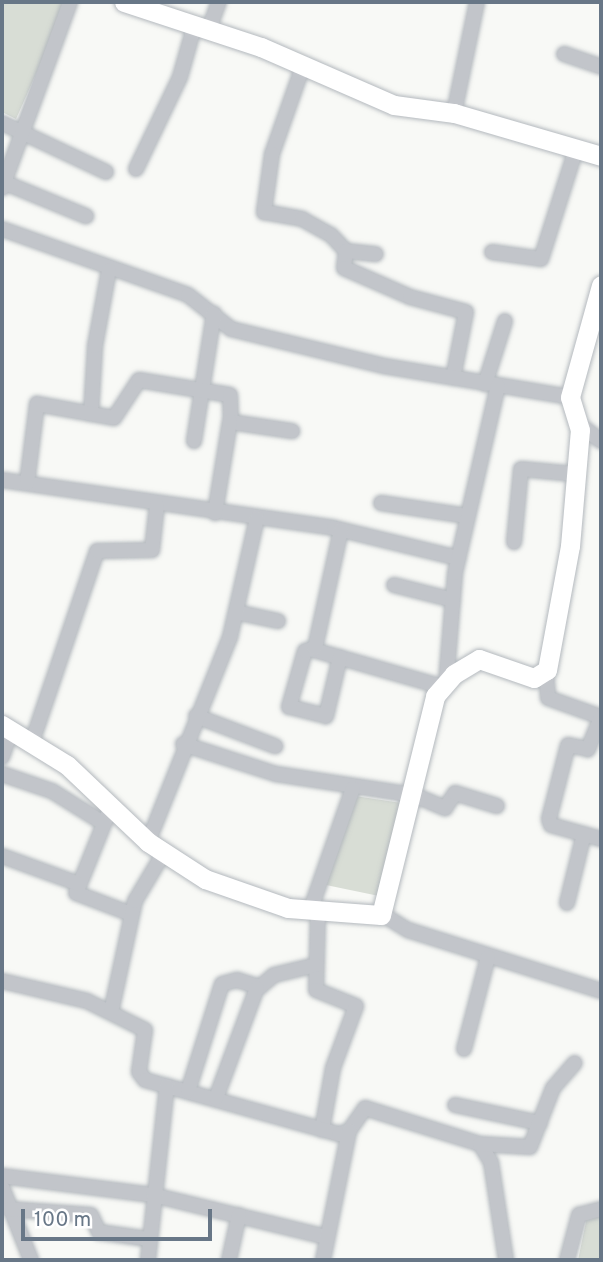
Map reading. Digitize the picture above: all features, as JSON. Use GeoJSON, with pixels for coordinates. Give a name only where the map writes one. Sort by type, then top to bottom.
{"type":"FeatureCollection","features":[{"type":"Feature","properties":{"kind":"street"},"geometry":{"type":"LineString","coordinates":[[70,2],[19,131],[2,185],[86,216]]}},
{"type":"Feature","properties":{"kind":"street"},"geometry":{"type":"LineString","coordinates":[[124,2],[202,26],[394,105],[454,114],[601,156]]}},
{"type":"Feature","properties":{"kind":"street"},"geometry":{"type":"LineString","coordinates":[[136,169],[202,26],[219,2]]}},
{"type":"Feature","properties":{"kind":"street"},"geometry":{"type":"LineString","coordinates":[[454,114],[477,2]]}},
{"type":"Feature","properties":{"kind":"street"},"geometry":{"type":"LineString","coordinates":[[564,54],[601,67]]}},
{"type":"Feature","properties":{"kind":"street"},"geometry":{"type":"LineString","coordinates":[[303,66],[272,154],[263,211],[309,222],[346,251],[376,254]]}},
{"type":"Feature","properties":{"kind":"street"},"geometry":{"type":"LineString","coordinates":[[2,123],[106,172]]}},
{"type":"Feature","properties":{"kind":"street"},"geometry":{"type":"LineString","coordinates":[[492,252],[541,259],[576,149]]}},
{"type":"Feature","properties":{"kind":"street"},"geometry":{"type":"LineString","coordinates":[[2,229],[109,270],[188,295],[231,329],[453,378],[570,397]]}},
{"type":"Feature","properties":{"kind":"street"},"geometry":{"type":"LineString","coordinates":[[346,251],[344,268],[410,297],[466,312],[453,378]]}},
{"type":"Feature","properties":{"kind":"street"},"geometry":{"type":"LineString","coordinates":[[91,414],[95,346],[109,270]]}},
{"type":"Feature","properties":{"kind":"street"},"geometry":{"type":"LineString","coordinates":[[601,288],[570,397],[578,423],[570,546],[546,673],[548,698],[601,718],[588,749],[568,745],[549,819],[551,825],[601,839]]}},
{"type":"Feature","properties":{"kind":"street"},"geometry":{"type":"LineString","coordinates":[[194,441],[214,314]]}},
{"type":"Feature","properties":{"kind":"street"},"geometry":{"type":"LineString","coordinates":[[444,685],[458,558],[505,321]]}},
{"type":"Feature","properties":{"kind":"street"},"geometry":{"type":"LineString","coordinates":[[27,483],[36,405],[118,416],[139,380],[202,390],[232,396],[215,513]]}},
{"type":"Feature","properties":{"kind":"street"},"geometry":{"type":"LineString","coordinates":[[230,421],[292,431]]}},
{"type":"Feature","properties":{"kind":"street"},"geometry":{"type":"LineString","coordinates":[[578,423],[601,441]]}},
{"type":"Feature","properties":{"kind":"street"},"geometry":{"type":"LineString","coordinates":[[514,541],[521,469],[575,474]]}},
{"type":"Feature","properties":{"kind":"street"},"geometry":{"type":"LineString","coordinates":[[2,480],[157,505],[341,530],[458,558]]}},
{"type":"Feature","properties":{"kind":"street"},"geometry":{"type":"LineString","coordinates":[[381,503],[467,516]]}},
{"type":"Feature","properties":{"kind":"street"},"geometry":{"type":"LineString","coordinates":[[32,742],[97,551],[152,550],[157,505]]}},
{"type":"Feature","properties":{"kind":"street"},"geometry":{"type":"LineString","coordinates":[[111,1012],[131,914],[155,848],[183,744],[236,612],[257,518]]}},
{"type":"Feature","properties":{"kind":"street"},"geometry":{"type":"LineString","coordinates":[[314,650],[341,530]]}},
{"type":"Feature","properties":{"kind":"street"},"geometry":{"type":"LineString","coordinates":[[394,585],[453,600]]}},
{"type":"Feature","properties":{"kind":"street"},"geometry":{"type":"LineString","coordinates":[[236,612],[278,621]]}},
{"type":"Feature","properties":{"kind":"street"},"geometry":{"type":"LineString","coordinates":[[340,657],[326,717],[290,707],[305,651],[314,650],[340,657],[444,685]]}},
{"type":"Feature","properties":{"kind":"street"},"geometry":{"type":"LineString","coordinates":[[382,914],[414,795],[432,705],[444,685],[482,659],[534,678],[546,673]]}},
{"type":"Feature","properties":{"kind":"street"},"geometry":{"type":"LineString","coordinates":[[196,716],[275,746]]}},
{"type":"Feature","properties":{"kind":"street"},"geometry":{"type":"LineString","coordinates":[[2,757],[6,728],[32,742],[112,804],[155,848],[234,891],[314,912],[382,914],[408,930],[601,991]]}},
{"type":"Feature","properties":{"kind":"street"},"geometry":{"type":"LineString","coordinates":[[183,744],[276,774],[353,788],[414,795],[445,808],[456,793],[497,806]]}},
{"type":"Feature","properties":{"kind":"street"},"geometry":{"type":"LineString","coordinates":[[2,774],[52,790],[103,823]]}},
{"type":"Feature","properties":{"kind":"street"},"geometry":{"type":"LineString","coordinates":[[322,1130],[333,1068],[356,1006],[317,991],[314,912],[353,788]]}},
{"type":"Feature","properties":{"kind":"street"},"geometry":{"type":"LineString","coordinates":[[112,804],[79,884],[78,895],[131,914]]}},
{"type":"Feature","properties":{"kind":"street"},"geometry":{"type":"LineString","coordinates":[[567,903],[584,834]]}},
{"type":"Feature","properties":{"kind":"street"},"geometry":{"type":"LineString","coordinates":[[2,856],[79,884]]}},
{"type":"Feature","properties":{"kind":"street"},"geometry":{"type":"LineString","coordinates":[[464,1049],[488,957]]}},
{"type":"Feature","properties":{"kind":"street"},"geometry":{"type":"LineString","coordinates":[[216,1098],[257,988],[274,975],[316,965]]}},
{"type":"Feature","properties":{"kind":"street"},"geometry":{"type":"LineString","coordinates":[[188,1091],[220,987],[237,980],[257,988]]}},
{"type":"Feature","properties":{"kind":"street"},"geometry":{"type":"LineString","coordinates":[[2,981],[42,988],[111,1012],[147,1031],[139,1075],[167,1086],[322,1130],[349,1131]]}},
{"type":"Feature","properties":{"kind":"street"},"geometry":{"type":"LineString","coordinates":[[323,1260],[349,1131],[365,1108],[480,1144],[530,1147],[553,1088],[575,1063]]}},
{"type":"Feature","properties":{"kind":"street"},"geometry":{"type":"LineString","coordinates":[[148,1260],[148,1239],[167,1086]]}},
{"type":"Feature","properties":{"kind":"street"},"geometry":{"type":"LineString","coordinates":[[455,1105],[540,1123]]}},
{"type":"Feature","properties":{"kind":"street"},"geometry":{"type":"LineString","coordinates":[[480,1144],[491,1163],[506,1260]]}},
{"type":"Feature","properties":{"kind":"street"},"geometry":{"type":"LineString","coordinates":[[2,1176],[153,1195],[327,1237]]}},
{"type":"Feature","properties":{"kind":"street"},"geometry":{"type":"LineString","coordinates":[[2,1187],[9,1219],[31,1260]]}},
{"type":"Feature","properties":{"kind":"street"},"geometry":{"type":"LineString","coordinates":[[567,1260],[579,1215],[601,1209]]}},
{"type":"Feature","properties":{"kind":"street"},"geometry":{"type":"LineString","coordinates":[[9,1219],[92,1215],[99,1232],[148,1239]]}},
{"type":"Feature","properties":{"kind":"street"},"geometry":{"type":"LineString","coordinates":[[229,1260],[239,1215]]}},
{"type":"Feature","properties":{"kind":"shaded area"},"geometry":{"type":"Polygon","coordinates":[[[2,2],[68,2],[16,119],[2,112],[2,2]]]}},
{"type":"Feature","properties":{"kind":"shaded area"},"geometry":{"type":"Polygon","coordinates":[[[355,796],[408,804],[379,896],[326,885],[355,796]]]}},
{"type":"Feature","properties":{"kind":"shaded area"},"geometry":{"type":"Polygon","coordinates":[[[587,1217],[601,1217],[601,1260],[578,1260],[587,1217]]]}}]}
